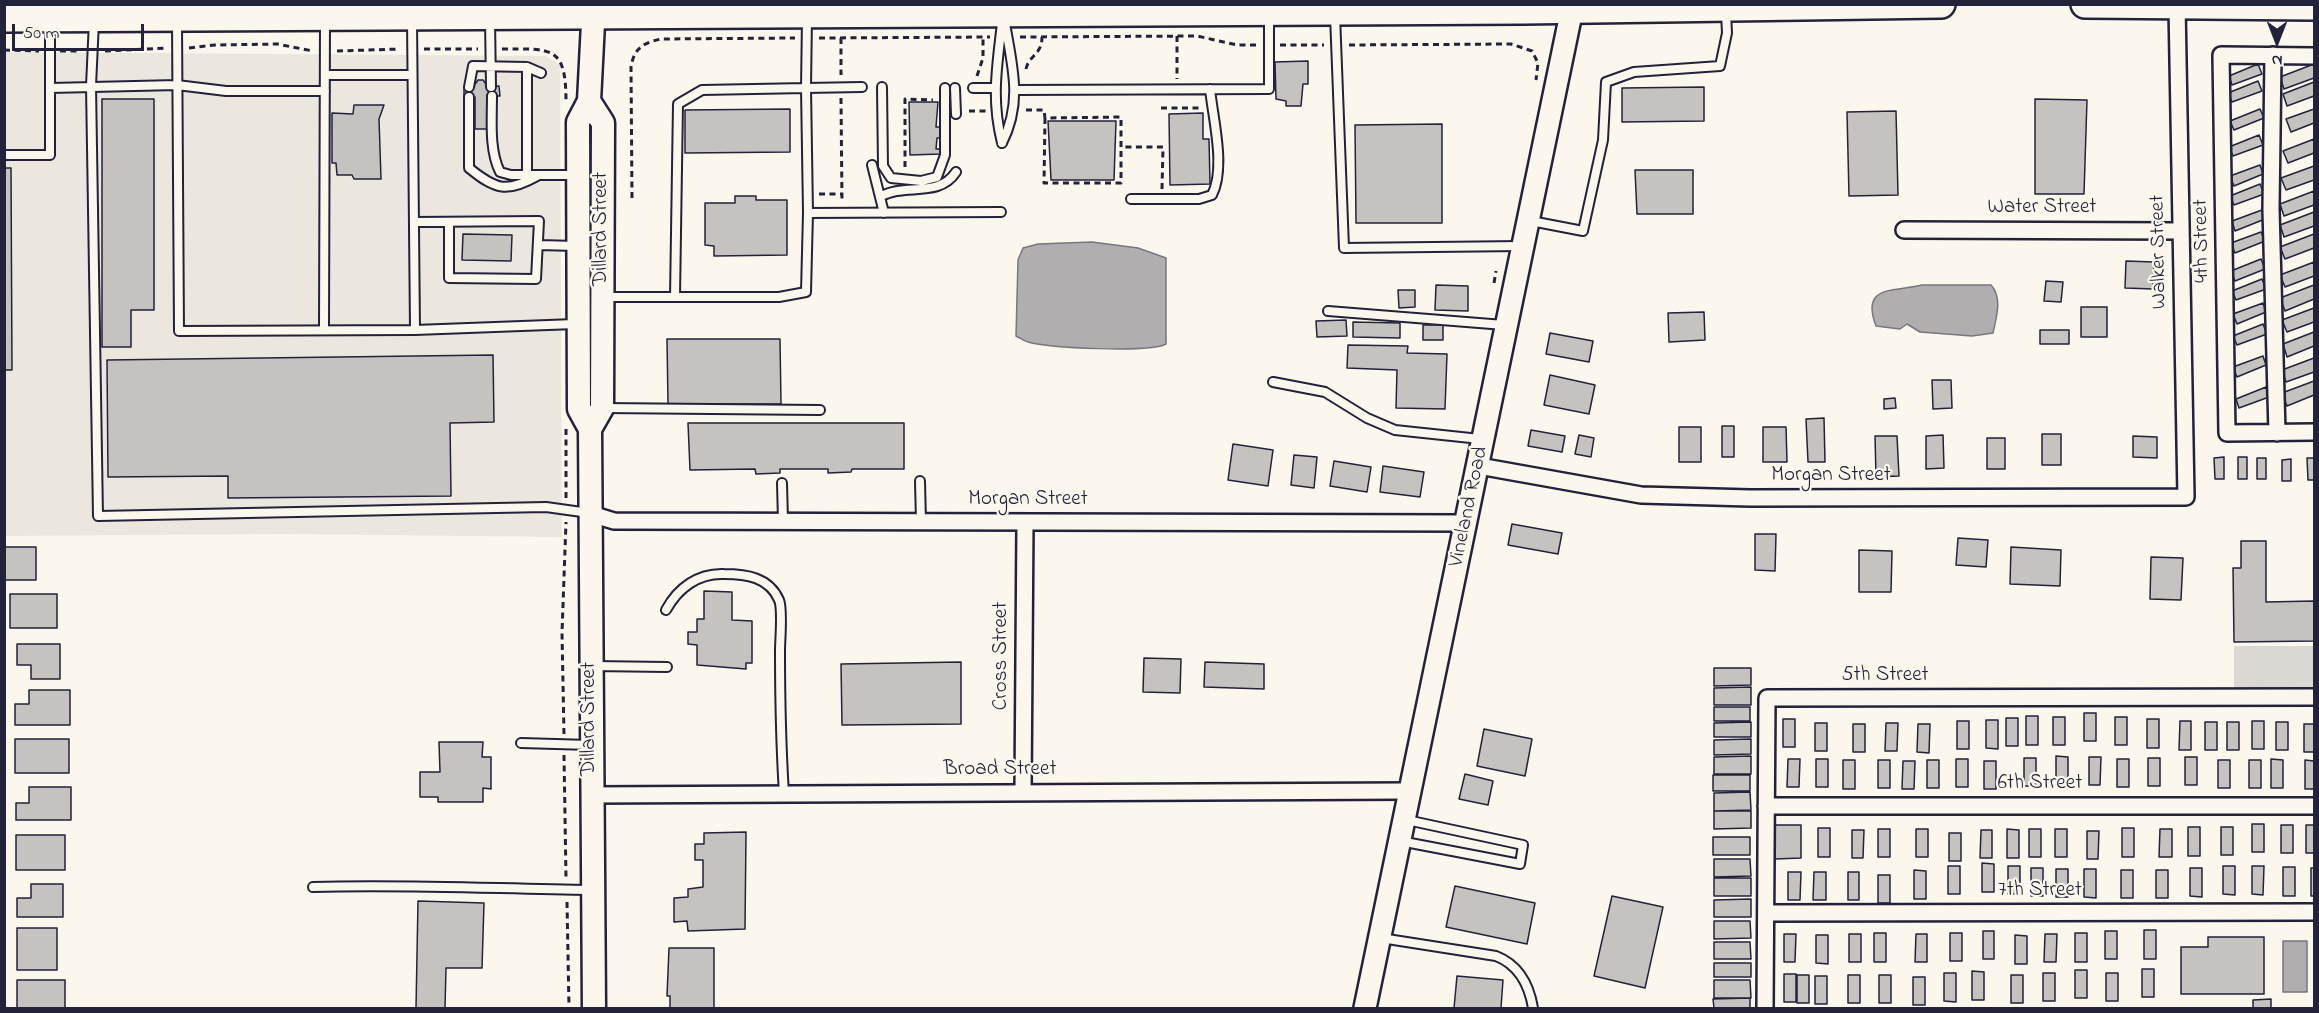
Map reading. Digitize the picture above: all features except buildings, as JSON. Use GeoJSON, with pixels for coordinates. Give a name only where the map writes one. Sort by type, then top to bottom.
{"type":"FeatureCollection","features":[{"type":"Feature","properties":{"kind":"highway"},"geometry":{"type":"LineString","coordinates":[[4,18],[490,15],[593,10],[806,26],[1004,29],[1269,11],[1941,4]]}},
{"type":"Feature","properties":{"kind":"highway"},"geometry":{"type":"LineString","coordinates":[[2085,4],[2314,6]]}},
{"type":"Feature","properties":{"kind":"main road","name":"Vineland Road"},"geometry":{"type":"LineString","coordinates":[[1365,1008],[1402,819],[1479,466],[1573,7]]}},
{"type":"Feature","properties":{"kind":"main road","name":"Dillard Street"},"geometry":{"type":"LineString","coordinates":[[593,10],[589,101],[578,122],[577,175],[579,409],[590,429],[594,1008]]}},
{"type":"Feature","properties":{"kind":"main road","name":"Dillard Street"},"geometry":{"type":"LineString","coordinates":[[589,101],[603,123],[602,408],[590,429]]}},
{"type":"Feature","properties":{"kind":"street","name":"Walker Street"},"geometry":{"type":"LineString","coordinates":[[2177,5],[2186,497]]}},
{"type":"Feature","properties":{"kind":"street","name":"4th Street"},"geometry":{"type":"LineString","coordinates":[[2314,56],[2221,54],[2227,433],[2314,432]]}},
{"type":"Feature","properties":{"kind":"street"},"geometry":{"type":"LineString","coordinates":[[2273,54],[2271,209],[2277,433]]}},
{"type":"Feature","properties":{"kind":"street","name":"Water Street"},"geometry":{"type":"LineString","coordinates":[[1904,230],[2180,231]]}},
{"type":"Feature","properties":{"kind":"street","name":"Morgan Street"},"geometry":{"type":"LineString","coordinates":[[1479,466],[1641,495],[1750,498],[2186,497]]}},
{"type":"Feature","properties":{"kind":"street","name":"Morgan Street"},"geometry":{"type":"LineString","coordinates":[[591,514],[614,521],[1466,523]]}},
{"type":"Feature","properties":{"kind":"street","name":"Cross Street"},"geometry":{"type":"LineString","coordinates":[[1023,792],[1025,522]]}},
{"type":"Feature","properties":{"kind":"street","name":"5th Street"},"geometry":{"type":"LineString","coordinates":[[1765,1008],[1767,698],[2314,697]]}},
{"type":"Feature","properties":{"kind":"street","name":"Broad Street"},"geometry":{"type":"LineString","coordinates":[[591,795],[1408,791]]}},
{"type":"Feature","properties":{"kind":"street","name":"6th Street"},"geometry":{"type":"LineString","coordinates":[[1766,806],[2314,806]]}},
{"type":"Feature","properties":{"kind":"street","name":"7th Street"},"geometry":{"type":"LineString","coordinates":[[1766,913],[2314,912]]}},
{"type":"Feature","properties":{"kind":"lane"},"geometry":{"type":"LineString","coordinates":[[1530,220],[1583,231],[1603,140],[1606,82],[1634,72],[1720,66],[1727,33],[1726,8]]}},
{"type":"Feature","properties":{"kind":"lane"},"geometry":{"type":"LineString","coordinates":[[1016,90],[1269,89],[1269,11]]}},
{"type":"Feature","properties":{"kind":"lane"},"geometry":{"type":"LineString","coordinates":[[1335,11],[1344,248],[1524,246]]}},
{"type":"Feature","properties":{"kind":"lane"},"geometry":{"type":"LineString","coordinates":[[412,15],[416,330]]}},
{"type":"Feature","properties":{"kind":"lane"},"geometry":{"type":"LineString","coordinates":[[490,15],[491,87]]}},
{"type":"Feature","properties":{"kind":"lane"},"geometry":{"type":"LineString","coordinates":[[324,330],[325,16]]}},
{"type":"Feature","properties":{"kind":"lane"},"geometry":{"type":"LineString","coordinates":[[177,17],[179,331],[416,330],[580,323]]}},
{"type":"Feature","properties":{"kind":"lane"},"geometry":{"type":"LineString","coordinates":[[4,155],[50,155],[50,18]]}},
{"type":"Feature","properties":{"kind":"lane"},"geometry":{"type":"LineString","coordinates":[[94,18],[91,86],[98,516],[546,507],[591,514]]}},
{"type":"Feature","properties":{"kind":"lane"},"geometry":{"type":"LineString","coordinates":[[603,297],[779,297],[806,292],[808,213],[806,26]]}},
{"type":"Feature","properties":{"kind":"lane"},"geometry":{"type":"LineString","coordinates":[[1004,29],[1016,90],[1012,123],[1002,143],[995,111],[994,87],[1004,29]]}},
{"type":"Feature","properties":{"kind":"lane"},"geometry":{"type":"LineString","coordinates":[[469,87],[474,66],[527,67],[541,74]]}},
{"type":"Feature","properties":{"kind":"lane"},"geometry":{"type":"LineString","coordinates":[[527,67],[527,175]]}},
{"type":"Feature","properties":{"kind":"lane"},"geometry":{"type":"LineString","coordinates":[[325,75],[412,75]]}},
{"type":"Feature","properties":{"kind":"lane"},"geometry":{"type":"LineString","coordinates":[[50,88],[177,86],[226,91],[325,91]]}},
{"type":"Feature","properties":{"kind":"lane"},"geometry":{"type":"LineString","coordinates":[[675,297],[678,104],[702,90],[862,87]]}},
{"type":"Feature","properties":{"kind":"lane"},"geometry":{"type":"LineString","coordinates":[[882,87],[883,166],[891,178],[921,181],[937,177],[945,155],[945,87]]}},
{"type":"Feature","properties":{"kind":"lane"},"geometry":{"type":"LineString","coordinates":[[955,87],[956,112]]}},
{"type":"Feature","properties":{"kind":"lane"},"geometry":{"type":"LineString","coordinates":[[973,87],[994,87]]}},
{"type":"Feature","properties":{"kind":"lane"},"geometry":{"type":"LineString","coordinates":[[1131,199],[1199,199],[1212,195],[1217,186],[1217,139],[1210,89]]}},
{"type":"Feature","properties":{"kind":"lane"},"geometry":{"type":"LineString","coordinates":[[492,96],[495,164],[500,172],[527,175],[577,175]]}},
{"type":"Feature","properties":{"kind":"lane"},"geometry":{"type":"LineString","coordinates":[[469,97],[469,168],[488,183],[517,187],[539,175]]}},
{"type":"Feature","properties":{"kind":"lane"},"geometry":{"type":"LineString","coordinates":[[872,165],[884,213]]}},
{"type":"Feature","properties":{"kind":"lane"},"geometry":{"type":"LineString","coordinates":[[880,197],[891,190],[940,186],[949,182],[956,172]]}},
{"type":"Feature","properties":{"kind":"lane"},"geometry":{"type":"LineString","coordinates":[[808,213],[1001,212]]}},
{"type":"Feature","properties":{"kind":"lane"},"geometry":{"type":"LineString","coordinates":[[414,222],[539,221],[536,279],[449,278],[449,222]]}},
{"type":"Feature","properties":{"kind":"lane"},"geometry":{"type":"LineString","coordinates":[[539,245],[578,246]]}},
{"type":"Feature","properties":{"kind":"lane"},"geometry":{"type":"LineString","coordinates":[[1329,311],[1508,325]]}},
{"type":"Feature","properties":{"kind":"lane"},"geometry":{"type":"LineString","coordinates":[[1273,382],[1325,392],[1367,418],[1395,430],[1484,440]]}},
{"type":"Feature","properties":{"kind":"lane"},"geometry":{"type":"LineString","coordinates":[[602,408],[820,410]]}},
{"type":"Feature","properties":{"kind":"lane"},"geometry":{"type":"LineString","coordinates":[[920,481],[921,522]]}},
{"type":"Feature","properties":{"kind":"lane"},"geometry":{"type":"LineString","coordinates":[[782,483],[783,521]]}},
{"type":"Feature","properties":{"kind":"lane"},"geometry":{"type":"LineString","coordinates":[[666,610],[691,580],[716,573],[748,574],[766,583],[780,601],[780,727],[784,794]]}},
{"type":"Feature","properties":{"kind":"lane"},"geometry":{"type":"LineString","coordinates":[[591,666],[667,667]]}},
{"type":"Feature","properties":{"kind":"lane"},"geometry":{"type":"LineString","coordinates":[[521,743],[591,745]]}},
{"type":"Feature","properties":{"kind":"lane"},"geometry":{"type":"LineString","coordinates":[[1398,840],[1520,864],[1523,845],[1402,819]]}},
{"type":"Feature","properties":{"kind":"lane"},"geometry":{"type":"LineString","coordinates":[[313,887],[398,885],[466,889],[593,890]]}},
{"type":"Feature","properties":{"kind":"lane"},"geometry":{"type":"LineString","coordinates":[[1379,937],[1496,956],[1513,962],[1526,981],[1533,1008]]}},
{"type":"Feature","properties":{"kind":"path"},"geometry":{"type":"LineString","coordinates":[[632,198],[631,67],[633,56],[641,46],[661,39],[806,26],[841,38],[1004,29],[1041,37],[1197,36],[1237,45],[1511,44],[1532,51],[1538,63],[1534,91]]}},
{"type":"Feature","properties":{"kind":"path"},"geometry":{"type":"LineString","coordinates":[[1177,36],[1178,108]]}},
{"type":"Feature","properties":{"kind":"path"},"geometry":{"type":"LineString","coordinates":[[1027,110],[1028,63],[1040,51],[1041,37]]}},
{"type":"Feature","properties":{"kind":"path"},"geometry":{"type":"LineString","coordinates":[[841,38],[841,81]]}},
{"type":"Feature","properties":{"kind":"path"},"geometry":{"type":"LineString","coordinates":[[841,93],[842,201]]}},
{"type":"Feature","properties":{"kind":"path"},"geometry":{"type":"LineString","coordinates":[[910,167],[905,167],[905,99],[939,101],[940,111],[945,111]]}},
{"type":"Feature","properties":{"kind":"path"},"geometry":{"type":"LineString","coordinates":[[1161,108],[1207,110]]}},
{"type":"Feature","properties":{"kind":"path"},"geometry":{"type":"LineString","coordinates":[[1014,110],[1044,110],[1044,183],[1121,183],[1121,117],[1045,118]]}},
{"type":"Feature","properties":{"kind":"path"},"geometry":{"type":"LineString","coordinates":[[956,112],[995,111]]}},
{"type":"Feature","properties":{"kind":"path"},"geometry":{"type":"LineString","coordinates":[[1121,147],[1163,147],[1162,199]]}},
{"type":"Feature","properties":{"kind":"path"},"geometry":{"type":"LineString","coordinates":[[819,194],[842,194]]}},
{"type":"Feature","properties":{"kind":"path"},"geometry":{"type":"LineString","coordinates":[[1494,283],[1502,246]]}},
{"type":"Feature","properties":{"kind":"path"},"geometry":{"type":"LineString","coordinates":[[566,418],[562,633],[569,1008]]}},
{"type":"Feature","properties":{"kind":"shaded area"},"geometry":{"type":"Polygon","coordinates":[[[4,52],[546,56],[560,65],[562,537],[284,534],[5,536],[4,52]]]}},
{"type":"Feature","properties":{"kind":"shaded area"},"geometry":{"type":"Polygon","coordinates":[[[1092,242],[1138,248],[1166,258],[1166,344],[1156,347],[1120,349],[1076,348],[1026,342],[1016,336],[1018,260],[1023,248],[1038,244],[1092,242]]]}},
{"type":"Feature","properties":{"kind":"shaded area"},"geometry":{"type":"Polygon","coordinates":[[[1922,285],[1991,285],[1998,302],[1993,333],[1972,336],[1920,332],[1907,324],[1900,329],[1876,326],[1872,312],[1876,296],[1891,290],[1922,285]]]}},
{"type":"Feature","properties":{"kind":"shaded area"},"geometry":{"type":"Polygon","coordinates":[[[2234,646],[2314,646],[2314,690],[2234,689],[2234,646]]]}},
{"type":"Feature","properties":{"kind":"shaded area"},"geometry":{"type":"Polygon","coordinates":[[[2283,941],[2307,941],[2307,992],[2283,992],[2283,941]]]}}]}
